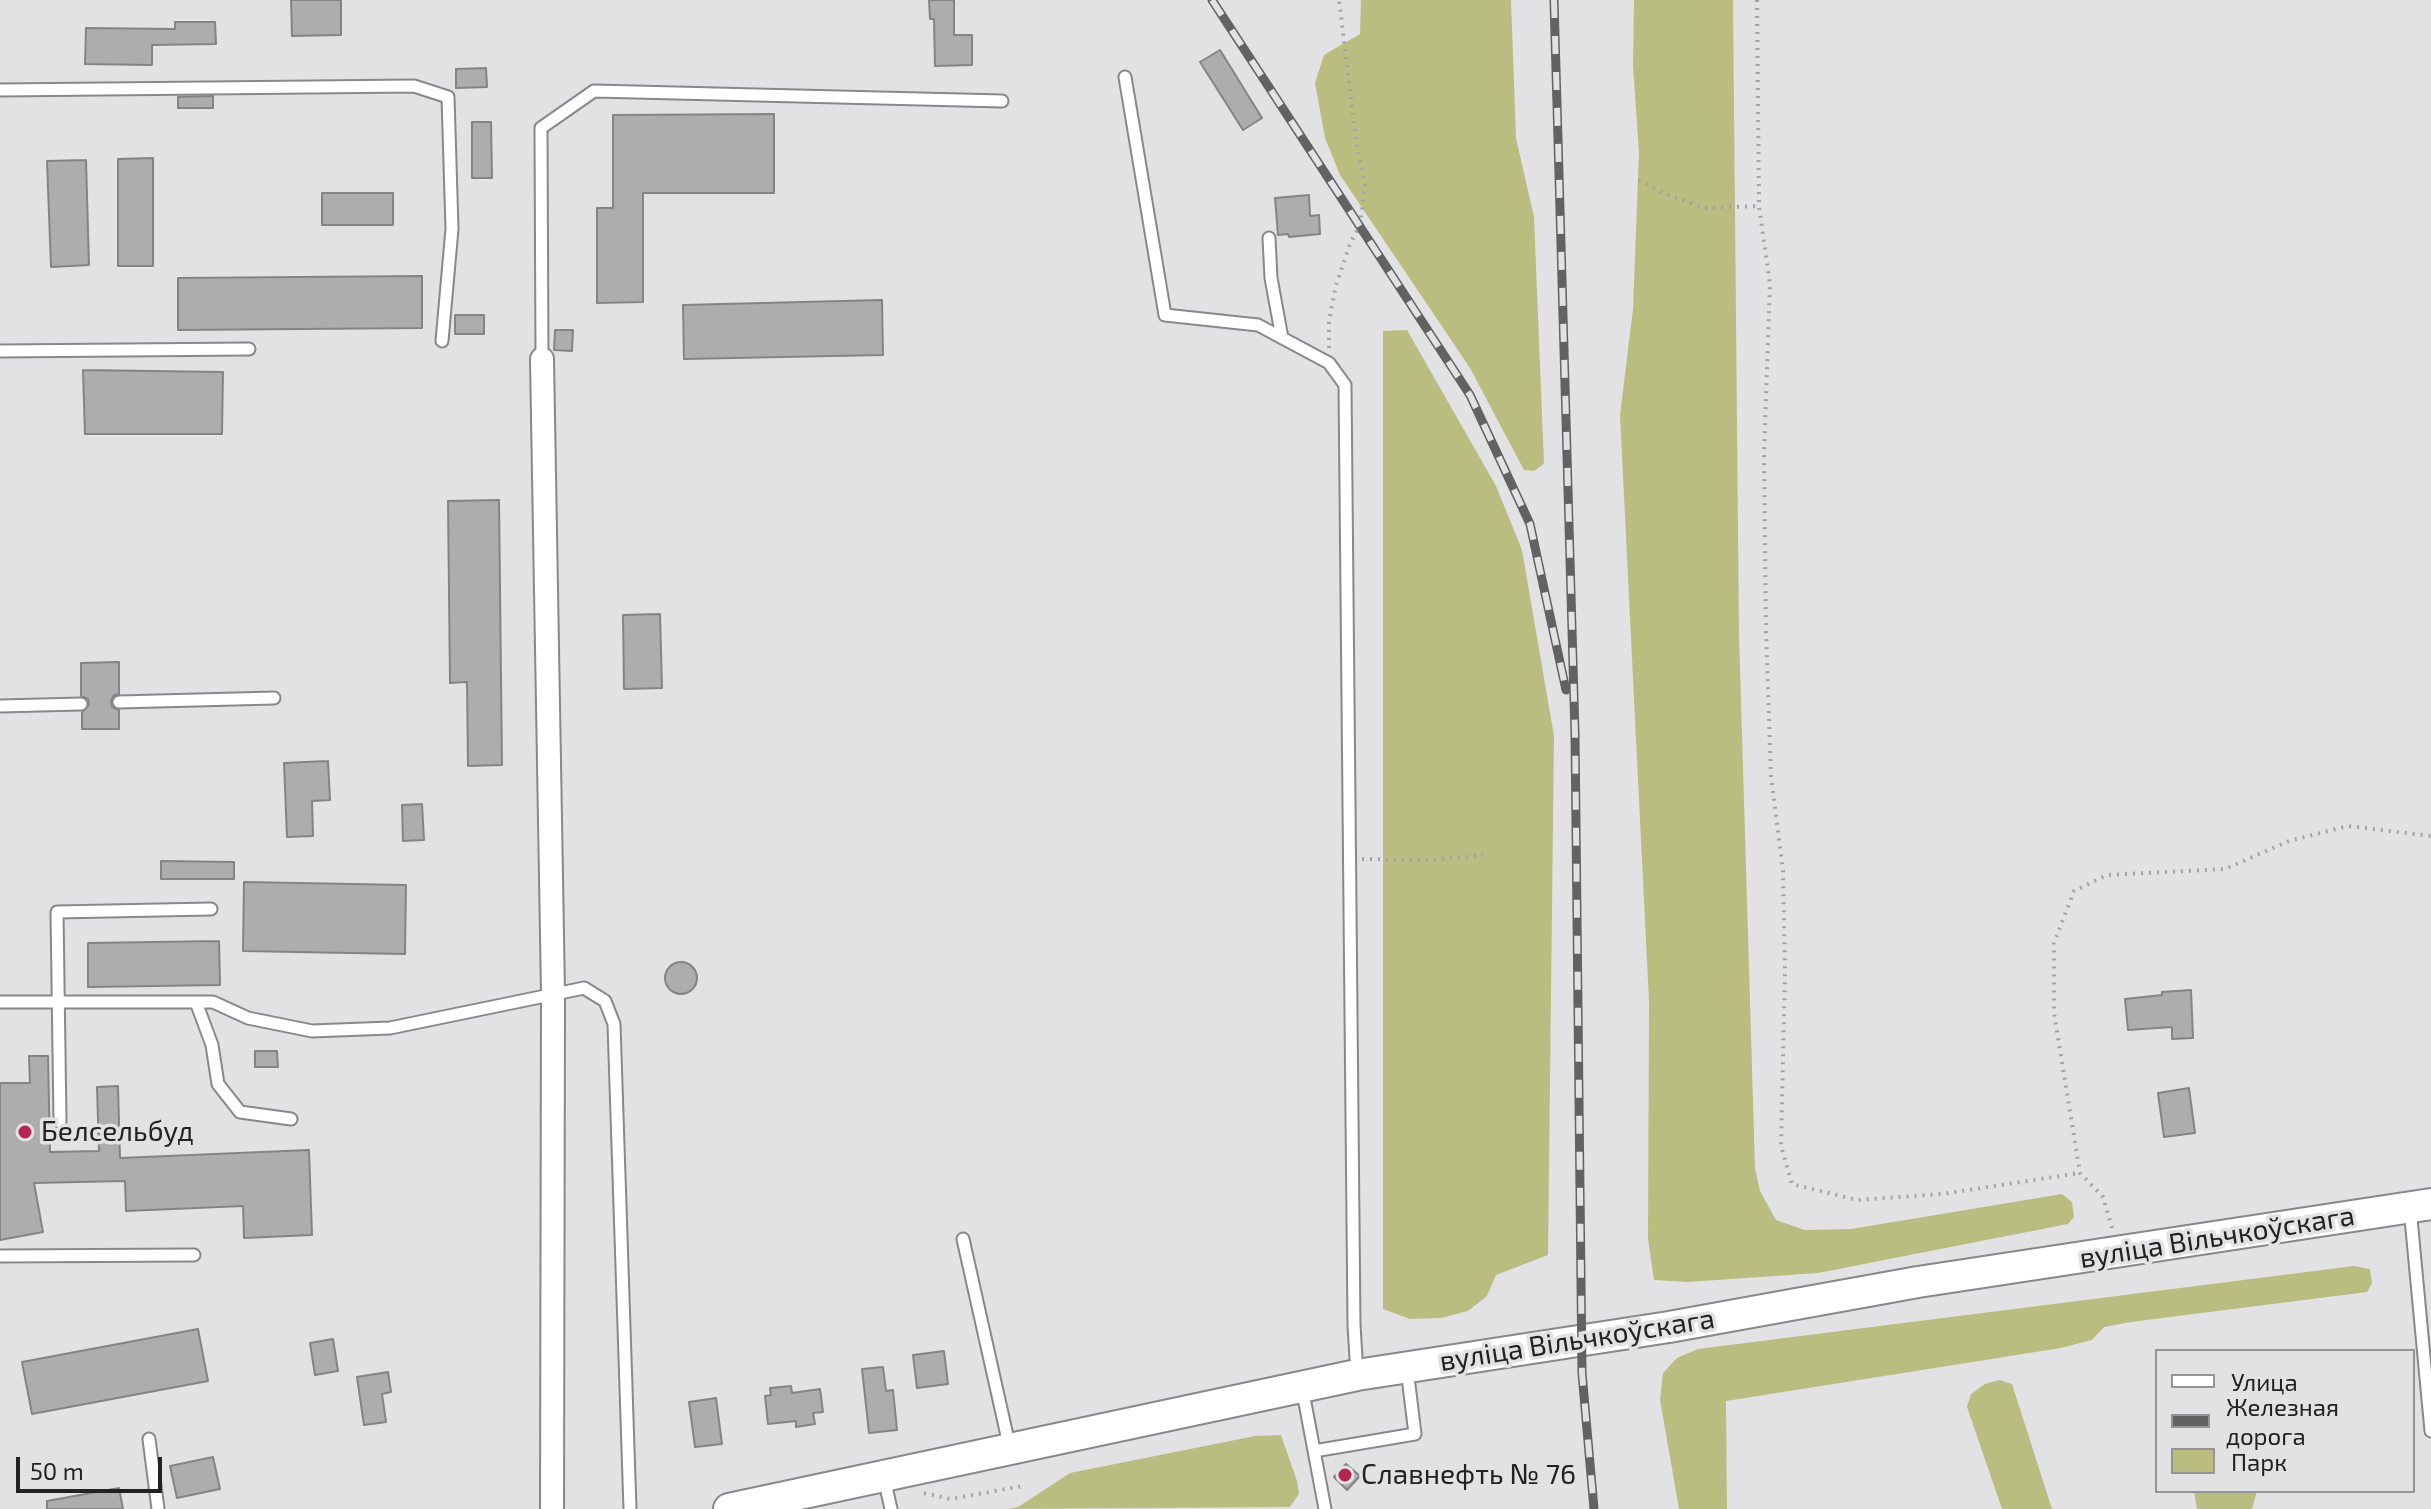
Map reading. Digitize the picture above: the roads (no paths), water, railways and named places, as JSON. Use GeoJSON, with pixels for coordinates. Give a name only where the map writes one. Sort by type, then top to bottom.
{"type":"FeatureCollection","features":[{"type":"Feature","properties":{"kind":"main road","name":"вуліца Вільчкоўскага"},"geometry":{"type":"LineString","coordinates":[[729,1509],[1407,1366],[1669,1327],[1918,1282],[2420,1206]]}},
{"type":"Feature","properties":{"kind":"street"},"geometry":{"type":"LineString","coordinates":[[542,359],[553,993],[552,1509]]}},
{"type":"Feature","properties":{"kind":"lane"},"geometry":{"type":"LineString","coordinates":[[1125,77],[1165,315],[1258,325],[1329,363],[1345,385],[1357,1375]]}},
{"type":"Feature","properties":{"kind":"lane"},"geometry":{"type":"LineString","coordinates":[[0,90],[414,86],[448,97],[452,229],[442,341]]}},
{"type":"Feature","properties":{"kind":"lane"},"geometry":{"type":"LineString","coordinates":[[542,359],[541,128],[594,91],[1002,101]]}},
{"type":"Feature","properties":{"kind":"lane"},"geometry":{"type":"LineString","coordinates":[[1269,238],[1271,278],[1282,338]]}},
{"type":"Feature","properties":{"kind":"lane"},"geometry":{"type":"LineString","coordinates":[[0,351],[249,349]]}},
{"type":"Feature","properties":{"kind":"lane"},"geometry":{"type":"LineString","coordinates":[[119,702],[274,698]]}},
{"type":"Feature","properties":{"kind":"lane"},"geometry":{"type":"LineString","coordinates":[[0,706],[81,704]]}},
{"type":"Feature","properties":{"kind":"lane"},"geometry":{"type":"LineString","coordinates":[[60,1122],[57,912],[211,909]]}},
{"type":"Feature","properties":{"kind":"lane"},"geometry":{"type":"LineString","coordinates":[[0,1002],[213,1002],[248,1018],[312,1031],[390,1028],[584,988],[605,1001],[614,1024],[630,1509]]}},
{"type":"Feature","properties":{"kind":"lane"},"geometry":{"type":"LineString","coordinates":[[196,1002],[212,1045],[218,1084],[240,1112],[291,1119]]}},
{"type":"Feature","properties":{"kind":"lane"},"geometry":{"type":"LineString","coordinates":[[2420,1206],[2431,1431]]}},
{"type":"Feature","properties":{"kind":"lane"},"geometry":{"type":"LineString","coordinates":[[963,1239],[1010,1450]]}},
{"type":"Feature","properties":{"kind":"lane"},"geometry":{"type":"LineString","coordinates":[[0,1256],[194,1255]]}},
{"type":"Feature","properties":{"kind":"lane"},"geometry":{"type":"LineString","coordinates":[[1314,1451],[1415,1434],[1407,1366]]}},
{"type":"Feature","properties":{"kind":"lane"},"geometry":{"type":"LineString","coordinates":[[1301,1386],[1325,1509]]}},
{"type":"Feature","properties":{"kind":"lane"},"geometry":{"type":"LineString","coordinates":[[149,1439],[158,1509]]}},
{"type":"Feature","properties":{"kind":"lane"},"geometry":{"type":"LineString","coordinates":[[884,1477],[891,1509]]}},
{"type":"Feature","properties":{"kind":"railway"},"geometry":{"type":"LineString","coordinates":[[1212,0],[1470,395],[1530,524],[1566,690]]}},
{"type":"Feature","properties":{"kind":"railway"},"geometry":{"type":"LineString","coordinates":[[1554,0],[1575,734],[1582,1373],[1594,1509]]}},
{"type":"Feature","properties":{"kind":"place","name":"Белсельбуд"},"geometry":{"type":"Point","coordinates":[25,1132]}},
{"type":"Feature","properties":{"kind":"place","name":"Славнефть № 76"},"geometry":{"type":"Point","coordinates":[1345,1475]}}]}
